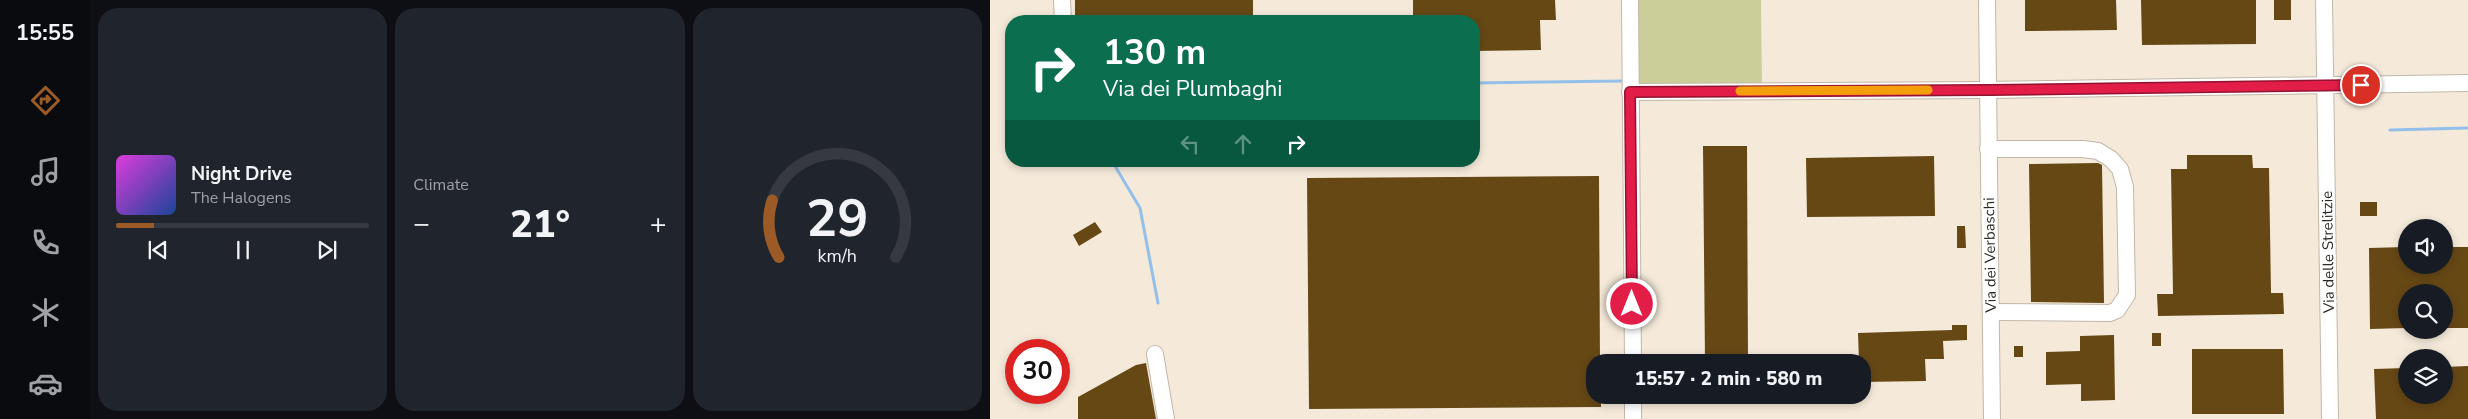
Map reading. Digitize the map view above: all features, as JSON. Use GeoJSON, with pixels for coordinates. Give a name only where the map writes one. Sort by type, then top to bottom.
{"type":"FeatureCollection","features":[{"type":"Feature","properties":{"kind":"street"},"geometry":{"type":"LineString","coordinates":[[1062,0],[1063,15]]}},
{"type":"Feature","properties":{"kind":"street"},"geometry":{"type":"LineString","coordinates":[[1630,0],[1633,354]]}},
{"type":"Feature","properties":{"kind":"street","name":"Via dei Verbaschi"},"geometry":{"type":"LineString","coordinates":[[1987,0],[1992,419]]}},
{"type":"Feature","properties":{"kind":"street","name":"Via delle Strelitzie"},"geometry":{"type":"LineString","coordinates":[[2324,0],[2330,419]]}},
{"type":"Feature","properties":{"kind":"street"},"geometry":{"type":"LineString","coordinates":[[1630,92],[1988,90],[2468,83]]}},
{"type":"Feature","properties":{"kind":"street"},"geometry":{"type":"LineString","coordinates":[[1988,149],[2083,149],[2098,151],[2111,159],[2120,169],[2125,187],[2126,295],[2117,310],[2110,313],[1991,312]]}},
{"type":"Feature","properties":{"kind":"street"},"geometry":{"type":"LineString","coordinates":[[1155,354],[1166,419]]}},
{"type":"Feature","properties":{"kind":"street"},"geometry":{"type":"LineString","coordinates":[[1633,404],[1633,419]]}},
{"type":"Feature","properties":{"kind":"green space"},"geometry":{"type":"Polygon","coordinates":[[[1630,0],[1761,0],[1762,91],[1630,92],[1630,0]]]}},
{"type":"Feature","properties":{"kind":"building"},"geometry":{"type":"Polygon","coordinates":[[[1075,0],[1253,0],[1253,15],[1075,15],[1075,0]]]}},
{"type":"Feature","properties":{"kind":"building"},"geometry":{"type":"Polygon","coordinates":[[[1413,0],[1555,0],[1556,20],[1540,20],[1541,50],[1480,51],[1480,15],[1413,15],[1413,0]]]}},
{"type":"Feature","properties":{"kind":"building"},"geometry":{"type":"Polygon","coordinates":[[[2025,0],[2116,0],[2117,30],[2025,31],[2025,0]]]}},
{"type":"Feature","properties":{"kind":"building"},"geometry":{"type":"Polygon","coordinates":[[[2141,0],[2256,0],[2256,44],[2142,45],[2141,0]]]}},
{"type":"Feature","properties":{"kind":"building"},"geometry":{"type":"Polygon","coordinates":[[[2274,0],[2291,0],[2291,20],[2274,20],[2274,0]]]}},
{"type":"Feature","properties":{"kind":"building"},"geometry":{"type":"Polygon","coordinates":[[[1703,146],[1747,146],[1748,354],[1705,354],[1703,146]]]}},
{"type":"Feature","properties":{"kind":"building"},"geometry":{"type":"Polygon","coordinates":[[[2187,155],[2252,155],[2253,168],[2269,168],[2271,293],[2283,293],[2284,314],[2158,316],[2157,294],[2173,294],[2171,169],[2187,169],[2187,155]]]}},
{"type":"Feature","properties":{"kind":"building"},"geometry":{"type":"Polygon","coordinates":[[[1934,156],[1935,216],[1807,217],[1806,158],[1934,156]]]}},
{"type":"Feature","properties":{"kind":"building"},"geometry":{"type":"Polygon","coordinates":[[[2098,163],[2102,165],[2104,303],[2031,302],[2029,164],[2098,163]]]}},
{"type":"Feature","properties":{"kind":"building"},"geometry":{"type":"Polygon","coordinates":[[[1599,176],[1600,354],[1586,354],[1586,404],[1601,404],[1601,407],[1309,409],[1307,178],[1599,176]]]}},
{"type":"Feature","properties":{"kind":"building"},"geometry":{"type":"Polygon","coordinates":[[[2360,202],[2377,202],[2377,216],[2360,216],[2360,202]]]}},
{"type":"Feature","properties":{"kind":"building"},"geometry":{"type":"Polygon","coordinates":[[[1095,222],[1102,232],[1079,246],[1073,235],[1095,222]]]}},
{"type":"Feature","properties":{"kind":"building"},"geometry":{"type":"Polygon","coordinates":[[[1957,226],[1965,226],[1966,248],[1957,248],[1957,226]]]}},
{"type":"Feature","properties":{"kind":"building"},"geometry":{"type":"Polygon","coordinates":[[[2398,247],[2398,274],[2453,274],[2453,247],[2468,247],[2468,328],[2453,328],[2453,284],[2398,284],[2398,328],[2370,329],[2369,248],[2398,247]]]}},
{"type":"Feature","properties":{"kind":"building"},"geometry":{"type":"Polygon","coordinates":[[[1952,325],[1967,325],[1967,340],[1943,341],[1944,359],[1925,359],[1926,381],[1871,382],[1871,354],[1859,354],[1858,333],[1952,330],[1952,325]]]}},
{"type":"Feature","properties":{"kind":"building"},"geometry":{"type":"Polygon","coordinates":[[[2152,333],[2161,333],[2161,346],[2152,346],[2152,333]]]}},
{"type":"Feature","properties":{"kind":"building"},"geometry":{"type":"Polygon","coordinates":[[[2114,335],[2115,400],[2081,401],[2081,384],[2046,385],[2046,352],[2080,351],[2080,336],[2114,335]]]}},
{"type":"Feature","properties":{"kind":"building"},"geometry":{"type":"Polygon","coordinates":[[[2014,346],[2023,346],[2023,357],[2014,357],[2014,346]]]}},
{"type":"Feature","properties":{"kind":"building"},"geometry":{"type":"Polygon","coordinates":[[[2192,349],[2283,349],[2284,414],[2192,414],[2192,349]]]}},
{"type":"Feature","properties":{"kind":"building"},"geometry":{"type":"Polygon","coordinates":[[[1146,363],[1156,419],[1078,419],[1078,397],[1136,365],[1146,363]]]}},
{"type":"Feature","properties":{"kind":"building"},"geometry":{"type":"Polygon","coordinates":[[[2468,366],[2468,419],[2376,419],[2374,369],[2398,368],[2398,404],[2453,404],[2453,367],[2468,366]]]}},
{"type":"Feature","properties":{"kind":"waterway"},"geometry":{"type":"LineString","coordinates":[[1480,83],[1622,81]]}},
{"type":"Feature","properties":{"kind":"waterway"},"geometry":{"type":"LineString","coordinates":[[2390,130],[2468,128]]}},
{"type":"Feature","properties":{"kind":"waterway"},"geometry":{"type":"LineString","coordinates":[[1116,167],[1140,208],[1158,303]]}},
{"type":"Feature","properties":{"kind":"slow traffic"},"geometry":{"type":"LineString","coordinates":[[1740,91],[1928,90]]}},
{"type":"Feature","properties":{"kind":"route"},"geometry":{"type":"LineString","coordinates":[[1632,304],[1630,92],[2361,85]]}}]}
